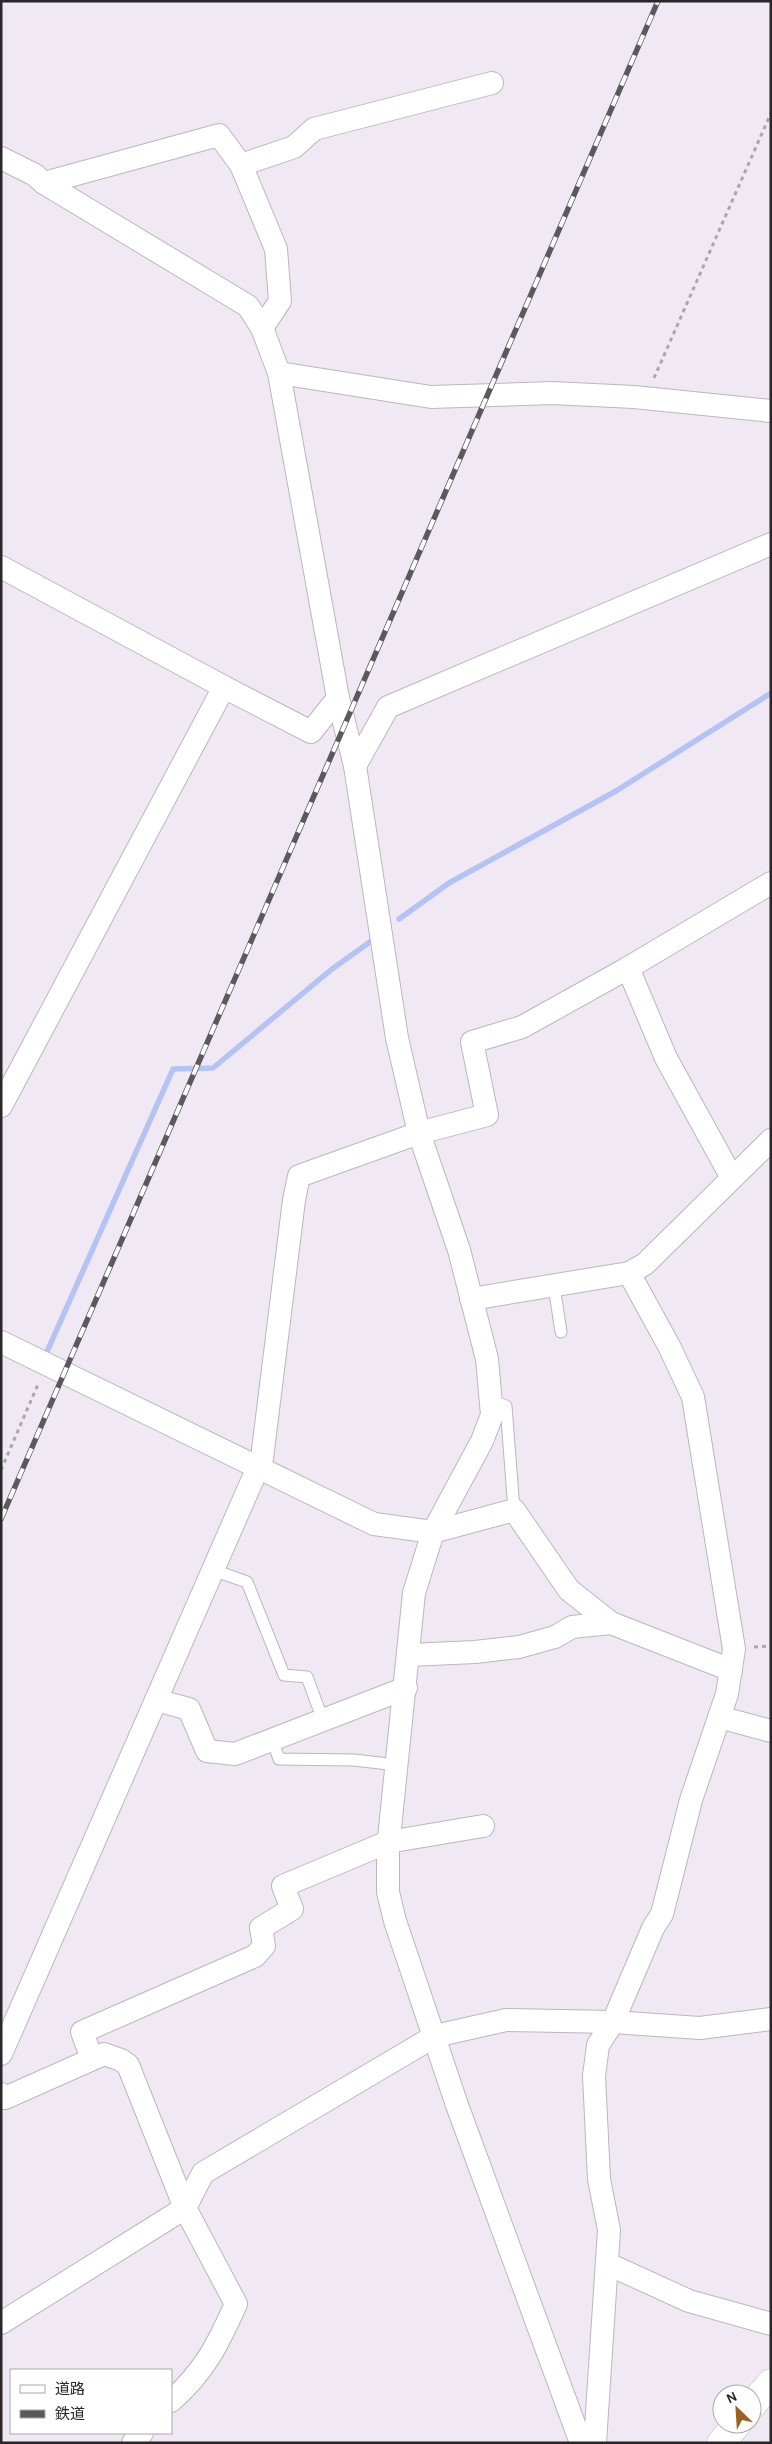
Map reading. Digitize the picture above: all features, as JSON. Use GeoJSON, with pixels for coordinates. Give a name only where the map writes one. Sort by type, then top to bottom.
{"type":"FeatureCollection","features":[{"type":"Feature","properties":{"kind":"street"},"geometry":{"type":"LineString","coordinates":[[241,165],[294,147],[314,129],[492,83]]}},
{"type":"Feature","properties":{"kind":"street"},"geometry":{"type":"LineString","coordinates":[[44,182],[219,135],[241,165],[276,249],[280,301],[262,328]]}},
{"type":"Feature","properties":{"kind":"street"},"geometry":{"type":"LineString","coordinates":[[2,156],[248,306],[262,328],[279,373],[338,698],[355,766],[397,1038],[419,1133],[459,1250],[487,1360],[492,1415],[482,1441],[433,1532],[414,1593],[406,1688],[388,1842],[388,1892],[395,1921],[457,2105],[581,2443]]}},
{"type":"Feature","properties":{"kind":"street"},"geometry":{"type":"LineString","coordinates":[[279,373],[432,397],[552,393],[645,398],[771,411]]}},
{"type":"Feature","properties":{"kind":"street"},"geometry":{"type":"LineString","coordinates":[[355,766],[388,707],[771,544]]}},
{"type":"Feature","properties":{"kind":"street"},"geometry":{"type":"LineString","coordinates":[[1,567],[224,688],[311,732],[338,698]]}},
{"type":"Feature","properties":{"kind":"street"},"geometry":{"type":"LineString","coordinates":[[5,1092],[224,688]]}},
{"type":"Feature","properties":{"kind":"street"},"geometry":{"type":"LineString","coordinates":[[1,2054],[262,1458],[294,1200],[299,1176],[419,1133],[487,1115],[472,1042],[522,1027],[628,968],[771,882]]}},
{"type":"Feature","properties":{"kind":"street"},"geometry":{"type":"LineString","coordinates":[[628,968],[666,1058],[732,1178]]}},
{"type":"Feature","properties":{"kind":"street"},"geometry":{"type":"LineString","coordinates":[[471,1299],[630,1273],[645,1264],[771,1140]]}},
{"type":"Feature","properties":{"kind":"street"},"geometry":{"type":"LineString","coordinates":[[595,2443],[609,2230],[599,2179],[594,2076],[598,2045],[613,2022],[653,1928],[662,1914],[691,1800],[727,1694],[734,1649],[693,1396],[630,1273]]}},
{"type":"Feature","properties":{"kind":"street"},"geometry":{"type":"LineString","coordinates":[[1,1342],[46,1366],[374,1524],[433,1532],[514,1510],[569,1590],[611,1623],[731,1670]]}},
{"type":"Feature","properties":{"kind":"street"},"geometry":{"type":"LineString","coordinates":[[409,1655],[475,1652],[519,1647],[555,1638],[572,1627],[611,1623]]}},
{"type":"Feature","properties":{"kind":"street"},"geometry":{"type":"LineString","coordinates":[[156,1700],[189,1709],[208,1751],[235,1754],[406,1688]]}},
{"type":"Feature","properties":{"kind":"street"},"geometry":{"type":"LineString","coordinates":[[719,1717],[771,1731]]}},
{"type":"Feature","properties":{"kind":"street"},"geometry":{"type":"LineString","coordinates":[[92,2059],[82,2032],[255,1956],[264,1946],[261,1928],[292,1909],[283,1886],[388,1842],[483,1826]]}},
{"type":"Feature","properties":{"kind":"street"},"geometry":{"type":"LineString","coordinates":[[1,2323],[185,2208],[203,2173],[435,2036],[506,2020],[613,2022],[700,2028],[771,2019]]}},
{"type":"Feature","properties":{"kind":"street"},"geometry":{"type":"LineString","coordinates":[[1,2094],[5,2098],[104,2054],[121,2060],[128,2065],[185,2208],[236,2304],[219,2341],[193,2382],[172,2400]]}},
{"type":"Feature","properties":{"kind":"street"},"geometry":{"type":"LineString","coordinates":[[608,2264],[689,2301],[771,2324]]}},
{"type":"Feature","properties":{"kind":"street"},"geometry":{"type":"LineString","coordinates":[[762,2394],[771,2383]]}},
{"type":"Feature","properties":{"kind":"lane"},"geometry":{"type":"LineString","coordinates":[[554,1286],[561,1332]]}},
{"type":"Feature","properties":{"kind":"lane"},"geometry":{"type":"LineString","coordinates":[[490,1400],[506,1406],[514,1510]]}},
{"type":"Feature","properties":{"kind":"lane"},"geometry":{"type":"LineString","coordinates":[[213,1570],[247,1582],[284,1675],[307,1678],[323,1720]]}},
{"type":"Feature","properties":{"kind":"lane"},"geometry":{"type":"LineString","coordinates":[[272,1739],[279,1759],[354,1760],[397,1765]]}},
{"type":"Feature","properties":{"kind":"path"},"geometry":{"type":"LineString","coordinates":[[645,398],[771,113]]}},
{"type":"Feature","properties":{"kind":"path"},"geometry":{"type":"LineString","coordinates":[[1,1470],[46,1366]]}},
{"type":"Feature","properties":{"kind":"waterway"},"geometry":{"type":"LineString","coordinates":[[399,919],[449,883],[616,791],[771,693]]}},
{"type":"Feature","properties":{"kind":"waterway"},"geometry":{"type":"LineString","coordinates":[[43,1355],[45,1356],[173,1069],[213,1068],[332,969],[374,939]]}},
{"type":"Feature","properties":{"kind":"railway"},"geometry":{"type":"LineString","coordinates":[[1,1519],[658,1]]}}]}
